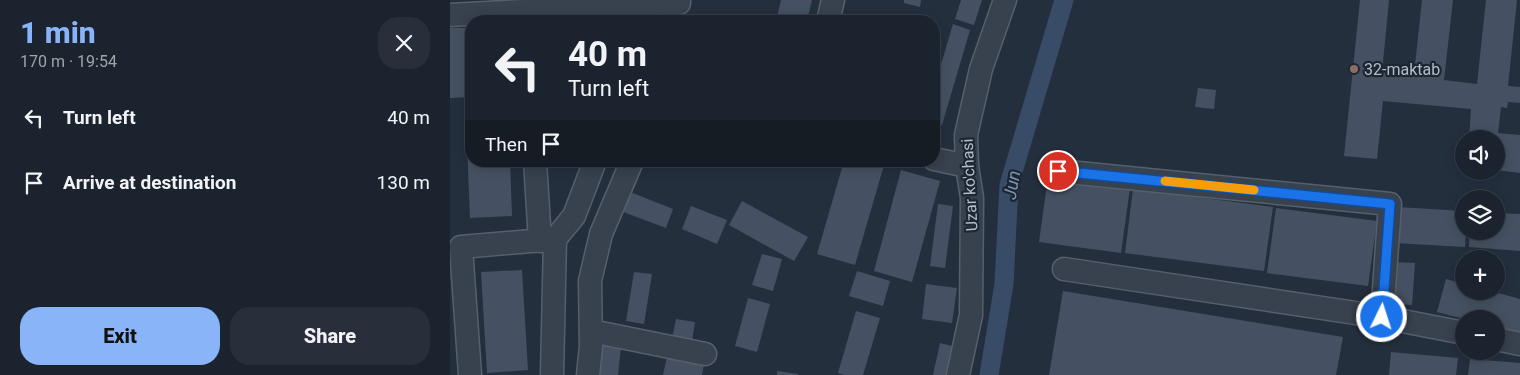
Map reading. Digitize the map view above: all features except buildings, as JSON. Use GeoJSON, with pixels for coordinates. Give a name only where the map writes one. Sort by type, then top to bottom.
{"type":"FeatureCollection","features":[{"type":"Feature","properties":{"kind":"street"},"geometry":{"type":"LineString","coordinates":[[450,15],[528,5],[594,3],[649,13],[679,3],[679,0]]}},
{"type":"Feature","properties":{"kind":"street"},"geometry":{"type":"LineString","coordinates":[[829,15],[833,0]]}},
{"type":"Feature","properties":{"kind":"street","name":"Uzar ko'chasi"},"geometry":{"type":"LineString","coordinates":[[958,375],[971,315],[972,198],[967,166],[966,135],[981,69],[1005,0]]}},
{"type":"Feature","properties":{"kind":"street"},"geometry":{"type":"LineString","coordinates":[[940,160],[967,166]]}},
{"type":"Feature","properties":{"kind":"street"},"geometry":{"type":"LineString","coordinates":[[536,167],[547,240],[552,375]]}},
{"type":"Feature","properties":{"kind":"street"},"geometry":{"type":"LineString","coordinates":[[470,375],[456,248],[547,240],[574,216],[593,167]]}},
{"type":"Feature","properties":{"kind":"street"},"geometry":{"type":"LineString","coordinates":[[588,375],[591,331],[590,281],[601,234],[629,167]]}},
{"type":"Feature","properties":{"kind":"street"},"geometry":{"type":"LineString","coordinates":[[1058,171],[1390,204],[1382,317]]}},
{"type":"Feature","properties":{"kind":"street"},"geometry":{"type":"LineString","coordinates":[[1064,269],[1382,317],[1455,331]]}},
{"type":"Feature","properties":{"kind":"street"},"geometry":{"type":"LineString","coordinates":[[591,331],[705,354]]}},
{"type":"Feature","properties":{"kind":"street"},"geometry":{"type":"LineString","coordinates":[[1505,341],[1520,344]]}},
{"type":"Feature","properties":{"kind":"waterway","name":"Jun"},"geometry":{"type":"LineString","coordinates":[[989,375],[1004,284],[1009,185],[1064,0]]}},
{"type":"Feature","properties":{"kind":"slow traffic"},"geometry":{"type":"LineString","coordinates":[[1165,181],[1254,190]]}},
{"type":"Feature","properties":{"kind":"place","name":"32-maktab"},"geometry":{"type":"Point","coordinates":[1354,69]}},
{"type":"Feature","properties":{"kind":"route"},"geometry":{"type":"LineString","coordinates":[[1058,171],[1390,204],[1382,317]]}}]}
